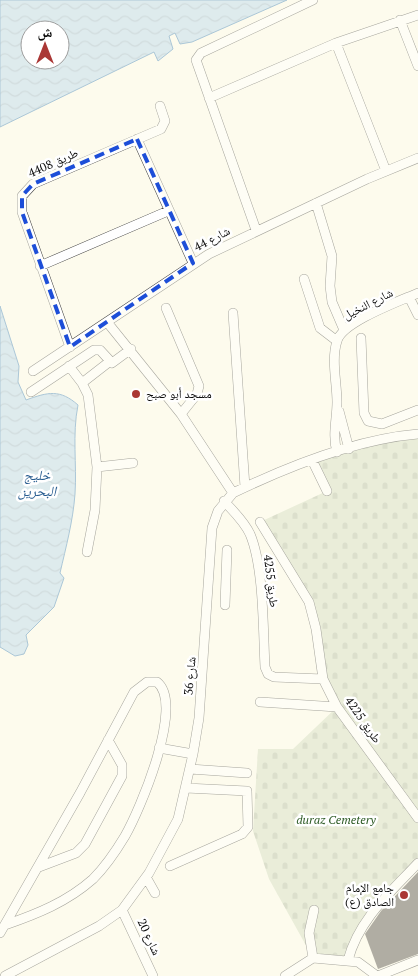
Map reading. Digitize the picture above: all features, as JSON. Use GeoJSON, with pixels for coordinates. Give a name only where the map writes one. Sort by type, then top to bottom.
{"type":"FeatureCollection","features":[{"type":"Feature","properties":{"kind":"street"},"geometry":{"type":"LineString","coordinates":[[256,230],[196,64],[198,55],[313,0]]}},
{"type":"Feature","properties":{"kind":"street"},"geometry":{"type":"LineString","coordinates":[[209,98],[336,43],[418,15]]}},
{"type":"Feature","properties":{"kind":"street"},"geometry":{"type":"LineString","coordinates":[[400,20],[418,66]]}},
{"type":"Feature","properties":{"kind":"street"},"geometry":{"type":"LineString","coordinates":[[336,43],[386,171]]}},
{"type":"Feature","properties":{"kind":"street","name":"طريق 4408"},"geometry":{"type":"LineString","coordinates":[[70,347],[22,212],[22,196],[26,189],[165,126],[160,106]]}},
{"type":"Feature","properties":{"kind":"street"},"geometry":{"type":"LineString","coordinates":[[137,139],[193,264]]}},
{"type":"Feature","properties":{"kind":"street","name":"شارع 44"},"geometry":{"type":"LineString","coordinates":[[34,371],[193,264],[256,230],[418,158]]}},
{"type":"Feature","properties":{"kind":"street"},"geometry":{"type":"LineString","coordinates":[[316,203],[332,256],[330,286],[332,302],[344,330]]}},
{"type":"Feature","properties":{"kind":"street"},"geometry":{"type":"LineString","coordinates":[[40,266],[168,211]]}},
{"type":"Feature","properties":{"kind":"street"},"geometry":{"type":"LineString","coordinates":[[304,279],[318,323],[324,332],[336,341],[337,403],[334,435],[337,452]]}},
{"type":"Feature","properties":{"kind":"street","name":"شارع النخيل"},"geometry":{"type":"LineString","coordinates":[[336,341],[344,330],[418,293]]}},
{"type":"Feature","properties":{"kind":"street"},"geometry":{"type":"LineString","coordinates":[[409,297],[418,315]]}},
{"type":"Feature","properties":{"kind":"street"},"geometry":{"type":"LineString","coordinates":[[166,308],[199,386],[197,394],[181,414]]}},
{"type":"Feature","properties":{"kind":"street"},"geometry":{"type":"LineString","coordinates":[[233,313],[245,487]]}},
{"type":"Feature","properties":{"kind":"street"},"geometry":{"type":"LineString","coordinates":[[107,322],[131,349],[181,414],[233,492]]}},
{"type":"Feature","properties":{"kind":"street"},"geometry":{"type":"LineString","coordinates":[[361,338],[364,413],[368,421],[382,424],[418,410]]}},
{"type":"Feature","properties":{"kind":"street"},"geometry":{"type":"LineString","coordinates":[[31,392],[96,349],[109,362]]}},
{"type":"Feature","properties":{"kind":"street"},"geometry":{"type":"LineString","coordinates":[[82,383],[109,362],[114,362],[131,349]]}},
{"type":"Feature","properties":{"kind":"street"},"geometry":{"type":"LineString","coordinates":[[70,366],[82,383],[90,401],[97,467],[95,510],[87,552]]}},
{"type":"Feature","properties":{"kind":"street"},"geometry":{"type":"LineString","coordinates":[[337,403],[348,449]]}},
{"type":"Feature","properties":{"kind":"street","name":"شارع 36"},"geometry":{"type":"LineString","coordinates":[[5,976],[93,930],[122,910],[146,877],[178,819],[193,754],[204,665],[212,528],[224,501],[233,492],[312,460],[400,436],[418,434]]}},
{"type":"Feature","properties":{"kind":"street"},"geometry":{"type":"LineString","coordinates":[[312,460],[327,490]]}},
{"type":"Feature","properties":{"kind":"street"},"geometry":{"type":"LineString","coordinates":[[97,467],[133,462]]}},
{"type":"Feature","properties":{"kind":"street","name":"طريق 4255"},"geometry":{"type":"LineString","coordinates":[[224,501],[241,520],[253,543],[261,594],[265,667],[268,674],[323,679]]}},
{"type":"Feature","properties":{"kind":"street","name":"طريق 4225"},"geometry":{"type":"LineString","coordinates":[[260,522],[309,602],[316,629],[323,679],[337,707],[418,818]]}},
{"type":"Feature","properties":{"kind":"street"},"geometry":{"type":"LineString","coordinates":[[225,605],[228,550]]}},
{"type":"Feature","properties":{"kind":"street"},"geometry":{"type":"LineString","coordinates":[[208,593],[226,594]]}},
{"type":"Feature","properties":{"kind":"street"},"geometry":{"type":"LineString","coordinates":[[152,681],[162,686],[165,694],[165,722],[160,748],[132,822],[103,867],[93,878],[63,901],[3,929],[134,692],[142,685],[152,681]]}},
{"type":"Feature","properties":{"kind":"street"},"geometry":{"type":"LineString","coordinates":[[260,702],[337,707]]}},
{"type":"Feature","properties":{"kind":"street"},"geometry":{"type":"LineString","coordinates":[[39,866],[76,853],[85,844],[122,776],[122,765],[108,740]]}},
{"type":"Feature","properties":{"kind":"street"},"geometry":{"type":"LineString","coordinates":[[160,748],[193,754]]}},
{"type":"Feature","properties":{"kind":"street"},"geometry":{"type":"LineString","coordinates":[[190,768],[247,773]]}},
{"type":"Feature","properties":{"kind":"street"},"geometry":{"type":"LineString","coordinates":[[170,866],[242,834],[248,827],[248,791],[186,788]]}},
{"type":"Feature","properties":{"kind":"street"},"geometry":{"type":"LineString","coordinates":[[348,960],[358,934],[370,914],[418,863]]}},
{"type":"Feature","properties":{"kind":"street"},"geometry":{"type":"LineString","coordinates":[[146,877],[155,893]]}},
{"type":"Feature","properties":{"kind":"street","name":"شارع 20"},"geometry":{"type":"LineString","coordinates":[[122,910],[153,976]]}},
{"type":"Feature","properties":{"kind":"street"},"geometry":{"type":"LineString","coordinates":[[313,958],[309,933],[314,910]]}},
{"type":"Feature","properties":{"kind":"street"},"geometry":{"type":"LineString","coordinates":[[285,976],[313,958],[348,960],[364,966],[377,976],[418,960]]}},
{"type":"Feature","properties":{"kind":"highlighted area"},"geometry":{"type":"Polygon","coordinates":[[[137,139],[193,263],[70,347],[22,212],[22,196],[33,184],[137,139]]]}},
{"type":"Feature","properties":{"kind":"green space","name":"duraz Cemetery"},"geometry":{"type":"Polygon","coordinates":[[[418,435],[418,863],[362,925],[348,960],[313,958],[269,879],[253,831],[258,749],[293,749],[337,707],[323,679],[309,602],[260,522],[327,491],[312,460],[418,435]]]}},
{"type":"Feature","properties":{"kind":"water"},"geometry":{"type":"Polygon","coordinates":[[[0,0],[287,0],[192,42],[180,44],[175,33],[169,36],[173,49],[158,61],[154,52],[0,127],[0,0]]]}},
{"type":"Feature","properties":{"kind":"water","name":"خليج البحرين"},"geometry":{"type":"Polygon","coordinates":[[[0,306],[19,366],[18,382],[26,400],[41,395],[59,394],[78,405],[75,427],[74,504],[60,573],[64,578],[54,607],[26,635],[28,645],[24,654],[15,656],[0,647],[0,306]]]}},
{"type":"Feature","properties":{"kind":"building","name":"جامع الإمام الصادق (ع)"},"geometry":{"type":"Polygon","coordinates":[[[418,872],[418,954],[378,969],[365,934],[381,911],[418,872]]]}},
{"type":"Feature","properties":{"kind":"place","name":"مسجد أبو صبح"},"geometry":{"type":"Point","coordinates":[136,394]}},
{"type":"Feature","properties":{"kind":"place","name":"جامع الإمام الصادق (ع)"},"geometry":{"type":"Point","coordinates":[404,895]}}]}
